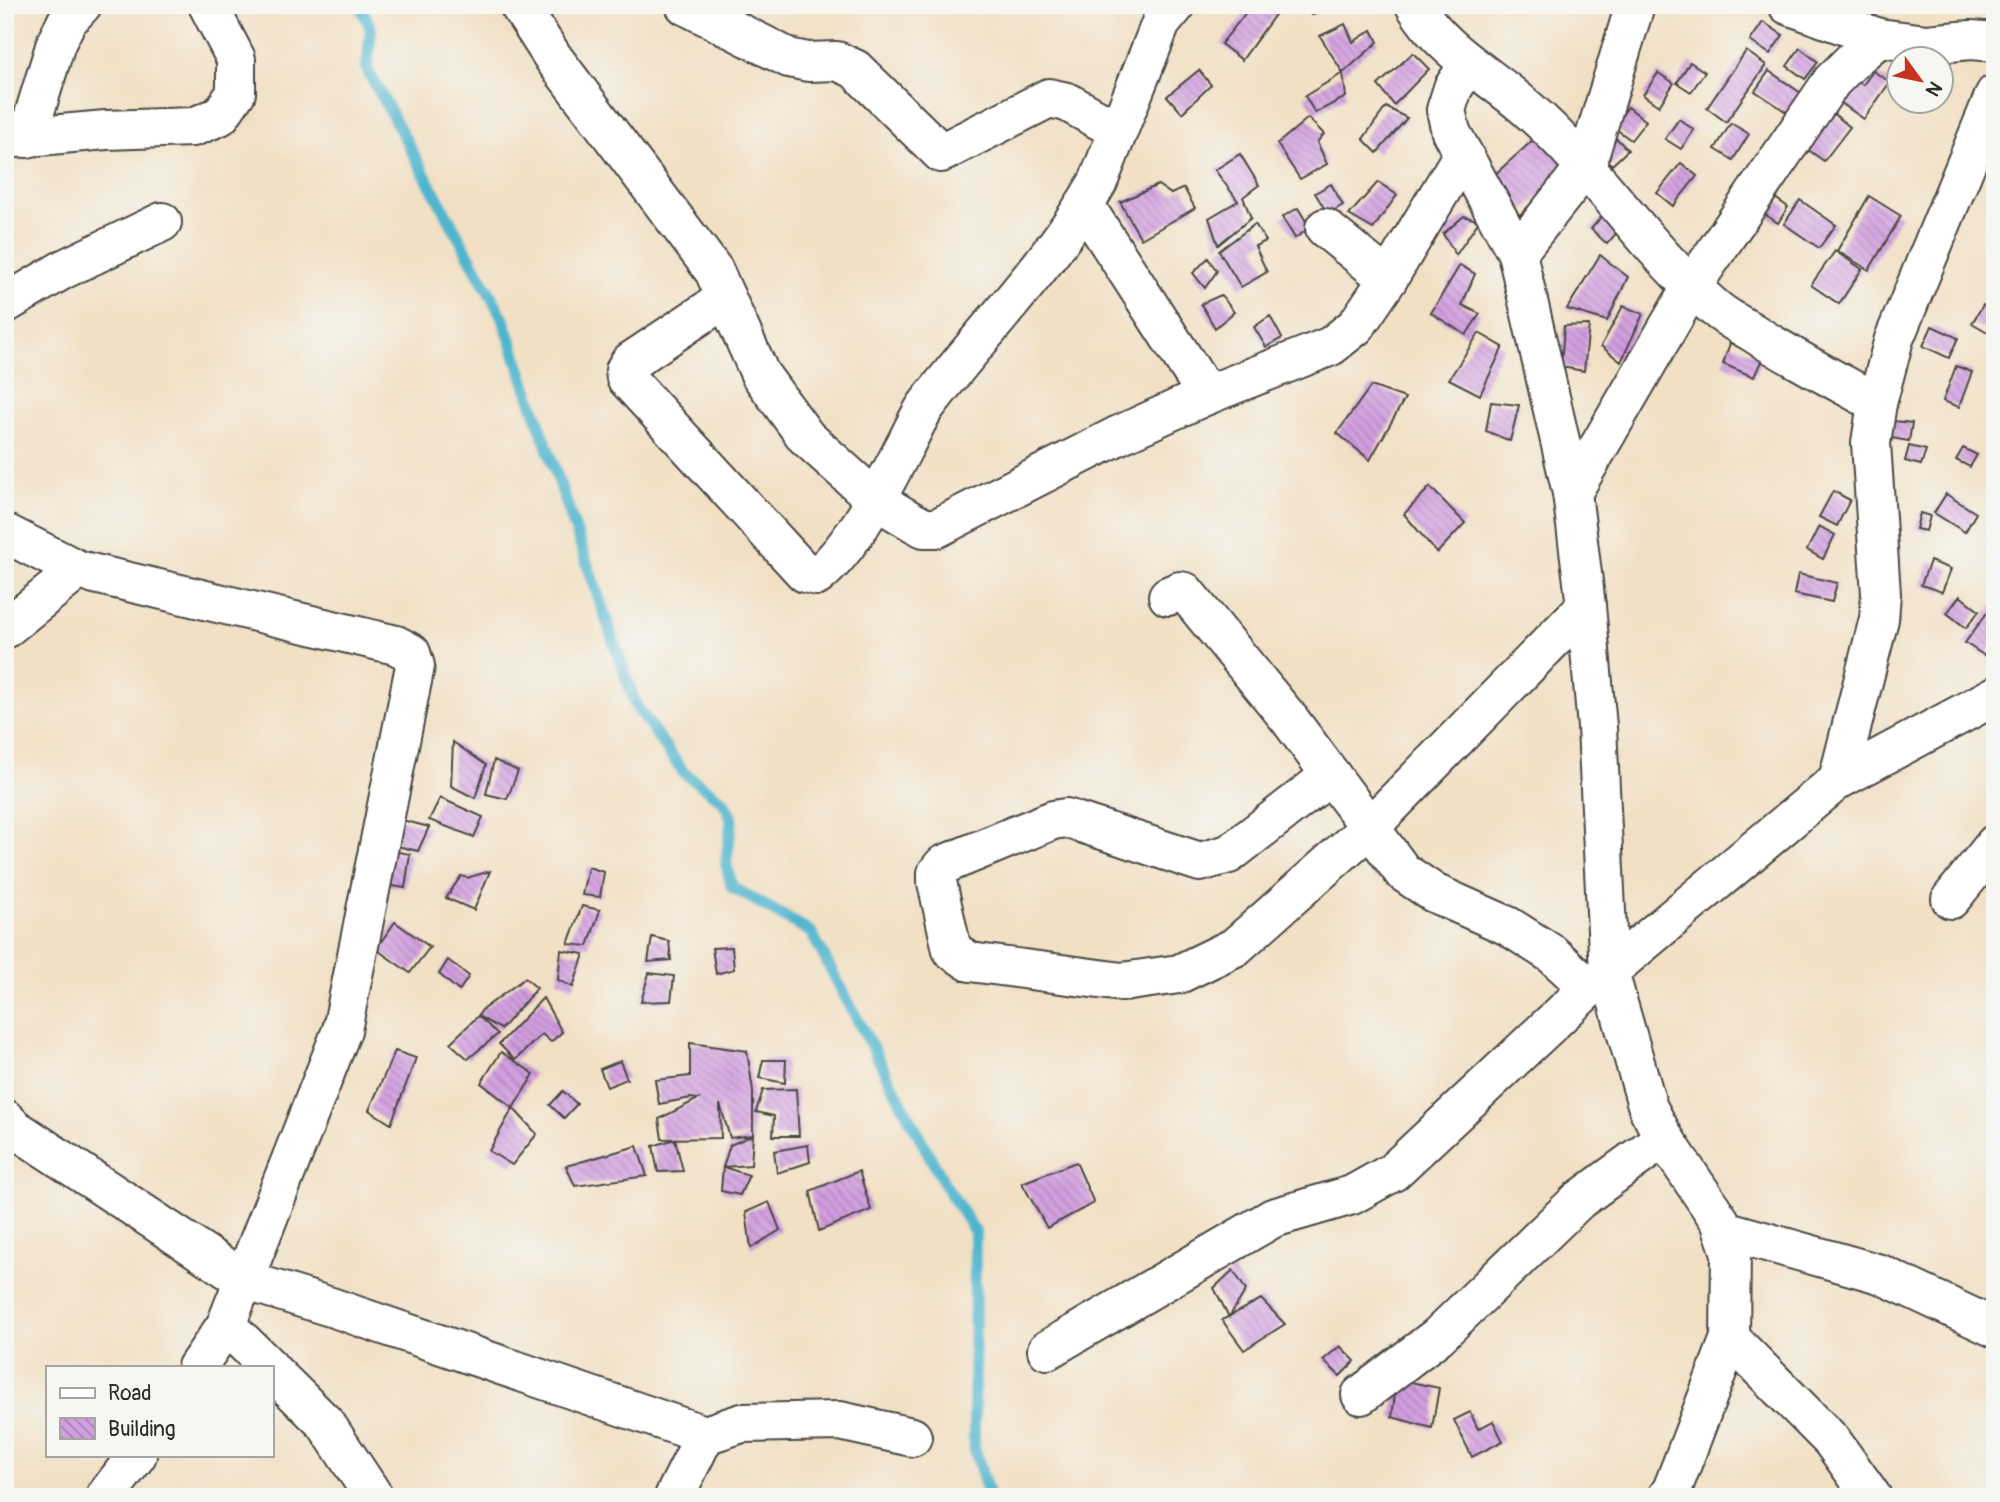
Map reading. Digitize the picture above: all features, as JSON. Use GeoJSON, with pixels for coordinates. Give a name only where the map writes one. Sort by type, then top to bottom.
{"type":"FeatureCollection","features":[{"type":"Feature","properties":{"kind":"street"},"geometry":{"type":"LineString","coordinates":[[82,5],[67,21],[56,43],[16,139],[106,130],[193,127],[220,116],[236,93],[236,60],[208,5]]}},
{"type":"Feature","properties":{"kind":"street"},"geometry":{"type":"LineString","coordinates":[[519,5],[554,59],[714,271],[760,374],[806,437],[876,500],[924,528],[937,528],[1119,435],[1207,395],[1331,346],[1356,326],[1388,279],[1463,154]]}},
{"type":"Feature","properties":{"kind":"street"},"geometry":{"type":"LineString","coordinates":[[685,5],[789,58],[808,62],[838,61],[855,69],[941,153],[1049,98],[1067,102],[1117,130]]}},
{"type":"Feature","properties":{"kind":"street"},"geometry":{"type":"LineString","coordinates":[[726,298],[630,362],[625,370],[626,378],[805,573],[817,576],[828,567],[876,500],[925,409],[1030,281],[1085,206],[1098,182],[1161,23],[1176,5]]}},
{"type":"Feature","properties":{"kind":"street"},"geometry":{"type":"LineString","coordinates":[[1415,5],[1425,24],[1469,64],[1531,111],[1586,166],[1642,234],[1718,310],[1776,348],[1877,403]]}},
{"type":"Feature","properties":{"kind":"street"},"geometry":{"type":"LineString","coordinates":[[1517,253],[1586,166],[1635,5]]}},
{"type":"Feature","properties":{"kind":"street"},"geometry":{"type":"LineString","coordinates":[[1788,5],[1880,38],[1927,44],[1972,40],[1995,42]]}},
{"type":"Feature","properties":{"kind":"street"},"geometry":{"type":"LineString","coordinates":[[1572,494],[1692,286],[1832,80],[1880,38]]}},
{"type":"Feature","properties":{"kind":"street"},"geometry":{"type":"LineString","coordinates":[[1469,64],[1453,88],[1446,110],[1451,132],[1517,253],[1572,494],[1597,727],[1599,980],[1648,1108],[1664,1138],[1720,1221],[1731,1253],[1730,1338],[1671,1494]]}},
{"type":"Feature","properties":{"kind":"street"},"geometry":{"type":"LineString","coordinates":[[1838,780],[1879,619],[1881,593],[1871,443],[1877,403],[1894,340],[1995,93]]}},
{"type":"Feature","properties":{"kind":"street"},"geometry":{"type":"LineString","coordinates":[[1085,206],[1207,395]]}},
{"type":"Feature","properties":{"kind":"street"},"geometry":{"type":"LineString","coordinates":[[5,304],[64,269],[162,222]]}},
{"type":"Feature","properties":{"kind":"street"},"geometry":{"type":"LineString","coordinates":[[1325,228],[1388,279]]}},
{"type":"Feature","properties":{"kind":"street"},"geometry":{"type":"LineString","coordinates":[[5,533],[78,570],[396,645],[411,653],[415,666],[342,1030],[226,1325],[198,1366]]}},
{"type":"Feature","properties":{"kind":"street"},"geometry":{"type":"LineString","coordinates":[[5,629],[78,570]]}},
{"type":"Feature","properties":{"kind":"street"},"geometry":{"type":"LineString","coordinates":[[1168,596],[1180,591],[1185,592],[1331,775],[1403,872],[1434,893],[1508,926],[1599,980]]}},
{"type":"Feature","properties":{"kind":"street"},"geometry":{"type":"LineString","coordinates":[[1331,775],[1229,854],[1199,862],[1066,818],[1053,820],[943,865],[937,873],[937,882],[952,950],[970,962],[1122,982],[1179,974],[1235,947],[1369,828],[1586,606]]}},
{"type":"Feature","properties":{"kind":"street"},"geometry":{"type":"LineString","coordinates":[[1047,1350],[1272,1218],[1352,1195],[1393,1172],[1599,980],[1838,780],[1995,696]]}},
{"type":"Feature","properties":{"kind":"street"},"geometry":{"type":"LineString","coordinates":[[1951,899],[1995,844]]}},
{"type":"Feature","properties":{"kind":"street"},"geometry":{"type":"LineString","coordinates":[[5,1119],[14,1128],[244,1280],[334,1308],[705,1435],[742,1423],[840,1421],[912,1437]]}},
{"type":"Feature","properties":{"kind":"street"},"geometry":{"type":"LineString","coordinates":[[1361,1395],[1438,1336],[1579,1200],[1664,1138]]}},
{"type":"Feature","properties":{"kind":"street"},"geometry":{"type":"LineString","coordinates":[[1724,1230],[1880,1274],[1995,1328]]}},
{"type":"Feature","properties":{"kind":"street"},"geometry":{"type":"LineString","coordinates":[[226,1325],[268,1366]]}},
{"type":"Feature","properties":{"kind":"street"},"geometry":{"type":"LineString","coordinates":[[1730,1338],[1832,1441],[1872,1497]]}},
{"type":"Feature","properties":{"kind":"street"},"geometry":{"type":"LineString","coordinates":[[273,1371],[326,1424],[374,1497]]}},
{"type":"Feature","properties":{"kind":"street"},"geometry":{"type":"LineString","coordinates":[[674,1497],[705,1435]]}},
{"type":"Feature","properties":{"kind":"street"},"geometry":{"type":"LineString","coordinates":[[105,1497],[135,1456]]}},
{"type":"Feature","properties":{"kind":"building"},"geometry":{"type":"Polygon","coordinates":[[[1252,5],[1282,5],[1242,60],[1221,44],[1252,5]]]}},
{"type":"Feature","properties":{"kind":"building"},"geometry":{"type":"Polygon","coordinates":[[[1306,5],[1331,5],[1312,15],[1306,5]]]}},
{"type":"Feature","properties":{"kind":"building"},"geometry":{"type":"Polygon","coordinates":[[[1763,22],[1783,35],[1770,54],[1750,41],[1763,22]]]}},
{"type":"Feature","properties":{"kind":"building"},"geometry":{"type":"Polygon","coordinates":[[[1345,24],[1353,42],[1372,30],[1378,42],[1343,73],[1320,36],[1345,24]]]}},
{"type":"Feature","properties":{"kind":"building"},"geometry":{"type":"Polygon","coordinates":[[[1800,48],[1818,62],[1805,79],[1787,66],[1800,48]]]}},
{"type":"Feature","properties":{"kind":"building"},"geometry":{"type":"Polygon","coordinates":[[[1746,51],[1766,65],[1726,122],[1707,108],[1746,51]]]}},
{"type":"Feature","properties":{"kind":"building"},"geometry":{"type":"Polygon","coordinates":[[[1413,53],[1429,69],[1394,105],[1378,85],[1413,53]]]}},
{"type":"Feature","properties":{"kind":"building"},"geometry":{"type":"Polygon","coordinates":[[[1690,62],[1705,72],[1691,92],[1677,83],[1690,62]]]}},
{"type":"Feature","properties":{"kind":"building"},"geometry":{"type":"Polygon","coordinates":[[[1199,70],[1211,85],[1182,113],[1167,96],[1199,70]]]}},
{"type":"Feature","properties":{"kind":"building"},"geometry":{"type":"Polygon","coordinates":[[[1769,71],[1801,93],[1788,113],[1755,91],[1769,71]]]}},
{"type":"Feature","properties":{"kind":"building"},"geometry":{"type":"Polygon","coordinates":[[[1842,71],[1863,85],[1873,71],[1884,78],[1884,91],[1864,119],[1827,93],[1842,71]]]}},
{"type":"Feature","properties":{"kind":"building"},"geometry":{"type":"Polygon","coordinates":[[[1343,73],[1346,97],[1315,113],[1305,96],[1343,73]]]}},
{"type":"Feature","properties":{"kind":"building"},"geometry":{"type":"Polygon","coordinates":[[[1658,73],[1674,83],[1659,106],[1643,95],[1658,73]]]}},
{"type":"Feature","properties":{"kind":"building"},"geometry":{"type":"Polygon","coordinates":[[[1386,107],[1407,118],[1377,153],[1363,139],[1386,107]]]}},
{"type":"Feature","properties":{"kind":"building"},"geometry":{"type":"Polygon","coordinates":[[[1628,107],[1646,121],[1631,140],[1613,127],[1628,107]]]}},
{"type":"Feature","properties":{"kind":"building"},"geometry":{"type":"Polygon","coordinates":[[[1834,114],[1850,127],[1824,161],[1807,149],[1834,114]]]}},
{"type":"Feature","properties":{"kind":"building"},"geometry":{"type":"Polygon","coordinates":[[[1308,118],[1324,134],[1317,142],[1327,164],[1300,179],[1277,144],[1308,118]]]}},
{"type":"Feature","properties":{"kind":"building"},"geometry":{"type":"Polygon","coordinates":[[[1679,119],[1694,130],[1681,149],[1665,139],[1679,119]]]}},
{"type":"Feature","properties":{"kind":"building"},"geometry":{"type":"Polygon","coordinates":[[[1731,123],[1749,134],[1733,160],[1715,149],[1731,123]]]}},
{"type":"Feature","properties":{"kind":"building"},"geometry":{"type":"Polygon","coordinates":[[[1541,133],[1571,163],[1517,218],[1493,176],[1541,133]]]}},
{"type":"Feature","properties":{"kind":"building"},"geometry":{"type":"Polygon","coordinates":[[[1612,134],[1628,150],[1612,165],[1597,150],[1612,134]]]}},
{"type":"Feature","properties":{"kind":"building"},"geometry":{"type":"Polygon","coordinates":[[[1989,146],[1995,149],[1995,172],[1980,166],[1989,146]]]}},
{"type":"Feature","properties":{"kind":"building"},"geometry":{"type":"Polygon","coordinates":[[[1240,154],[1259,185],[1243,197],[1251,218],[1218,245],[1209,218],[1238,201],[1215,170],[1240,154]]]}},
{"type":"Feature","properties":{"kind":"building"},"geometry":{"type":"Polygon","coordinates":[[[1681,163],[1697,176],[1673,206],[1657,193],[1681,163]]]}},
{"type":"Feature","properties":{"kind":"building"},"geometry":{"type":"Polygon","coordinates":[[[1378,182],[1397,195],[1373,229],[1349,215],[1378,182]]]}},
{"type":"Feature","properties":{"kind":"building"},"geometry":{"type":"Polygon","coordinates":[[[1331,184],[1343,205],[1328,214],[1315,193],[1331,184]]]}},
{"type":"Feature","properties":{"kind":"building"},"geometry":{"type":"Polygon","coordinates":[[[1158,185],[1171,194],[1184,188],[1195,208],[1141,239],[1120,202],[1158,185]]]}},
{"type":"Feature","properties":{"kind":"building"},"geometry":{"type":"Polygon","coordinates":[[[1768,193],[1788,207],[1778,223],[1757,209],[1768,193]]]}},
{"type":"Feature","properties":{"kind":"building"},"geometry":{"type":"Polygon","coordinates":[[[1869,196],[1901,216],[1869,270],[1837,251],[1869,196]]]}},
{"type":"Feature","properties":{"kind":"building"},"geometry":{"type":"Polygon","coordinates":[[[1800,200],[1836,225],[1819,248],[1784,224],[1800,200]]]}},
{"type":"Feature","properties":{"kind":"building"},"geometry":{"type":"Polygon","coordinates":[[[1298,208],[1310,228],[1295,238],[1282,217],[1298,208]]]}},
{"type":"Feature","properties":{"kind":"building"},"geometry":{"type":"Polygon","coordinates":[[[1607,210],[1618,231],[1607,244],[1591,229],[1607,210]]]}},
{"type":"Feature","properties":{"kind":"building"},"geometry":{"type":"Polygon","coordinates":[[[1464,216],[1479,221],[1456,255],[1443,234],[1464,216]]]}},
{"type":"Feature","properties":{"kind":"building"},"geometry":{"type":"Polygon","coordinates":[[[1255,224],[1266,241],[1255,246],[1267,272],[1241,287],[1219,251],[1255,224]]]}},
{"type":"Feature","properties":{"kind":"building"},"geometry":{"type":"Polygon","coordinates":[[[1835,251],[1862,269],[1839,304],[1811,285],[1835,251]]]}},
{"type":"Feature","properties":{"kind":"building"},"geometry":{"type":"Polygon","coordinates":[[[1600,255],[1628,277],[1607,321],[1567,309],[1600,255]]]}},
{"type":"Feature","properties":{"kind":"building"},"geometry":{"type":"Polygon","coordinates":[[[1208,258],[1217,271],[1205,288],[1193,273],[1208,258]]]}},
{"type":"Feature","properties":{"kind":"building"},"geometry":{"type":"Polygon","coordinates":[[[1460,265],[1475,274],[1462,305],[1480,314],[1466,335],[1431,313],[1460,265]]]}},
{"type":"Feature","properties":{"kind":"building"},"geometry":{"type":"Polygon","coordinates":[[[1221,295],[1234,312],[1215,328],[1201,304],[1221,295]]]}},
{"type":"Feature","properties":{"kind":"building"},"geometry":{"type":"Polygon","coordinates":[[[1983,305],[1995,312],[1995,327],[1991,334],[1972,323],[1983,305]]]}},
{"type":"Feature","properties":{"kind":"building"},"geometry":{"type":"Polygon","coordinates":[[[1623,306],[1643,314],[1621,362],[1601,346],[1623,306]]]}},
{"type":"Feature","properties":{"kind":"building"},"geometry":{"type":"Polygon","coordinates":[[[1270,316],[1282,338],[1266,347],[1254,327],[1270,316]]]}},
{"type":"Feature","properties":{"kind":"building"},"geometry":{"type":"Polygon","coordinates":[[[1589,325],[1584,371],[1561,367],[1564,326],[1589,325]]]}},
{"type":"Feature","properties":{"kind":"building"},"geometry":{"type":"Polygon","coordinates":[[[1932,326],[1958,338],[1949,358],[1923,346],[1932,326]]]}},
{"type":"Feature","properties":{"kind":"building"},"geometry":{"type":"Polygon","coordinates":[[[1479,333],[1503,347],[1480,395],[1449,379],[1479,333]]]}},
{"type":"Feature","properties":{"kind":"building"},"geometry":{"type":"Polygon","coordinates":[[[1730,343],[1763,357],[1754,377],[1723,364],[1730,343]]]}},
{"type":"Feature","properties":{"kind":"building"},"geometry":{"type":"Polygon","coordinates":[[[1956,366],[1972,372],[1959,407],[1943,401],[1956,366]]]}},
{"type":"Feature","properties":{"kind":"building"},"geometry":{"type":"Polygon","coordinates":[[[1371,386],[1405,398],[1370,460],[1337,433],[1371,386]]]}},
{"type":"Feature","properties":{"kind":"building"},"geometry":{"type":"Polygon","coordinates":[[[1491,402],[1519,405],[1510,441],[1486,431],[1491,402]]]}},
{"type":"Feature","properties":{"kind":"building"},"geometry":{"type":"Polygon","coordinates":[[[1893,421],[1912,423],[1909,441],[1891,438],[1893,421]]]}},
{"type":"Feature","properties":{"kind":"building"},"geometry":{"type":"Polygon","coordinates":[[[1909,446],[1926,450],[1921,465],[1905,461],[1909,446]]]}},
{"type":"Feature","properties":{"kind":"building"},"geometry":{"type":"Polygon","coordinates":[[[1963,448],[1977,455],[1970,467],[1956,460],[1963,448]]]}},
{"type":"Feature","properties":{"kind":"building"},"geometry":{"type":"Polygon","coordinates":[[[1430,487],[1465,523],[1437,553],[1404,514],[1430,487]]]}},
{"type":"Feature","properties":{"kind":"building"},"geometry":{"type":"Polygon","coordinates":[[[1833,491],[1850,500],[1837,526],[1819,517],[1833,491]]]}},
{"type":"Feature","properties":{"kind":"building"},"geometry":{"type":"Polygon","coordinates":[[[1946,494],[1976,513],[1965,532],[1934,513],[1946,494]]]}},
{"type":"Feature","properties":{"kind":"building"},"geometry":{"type":"Polygon","coordinates":[[[1920,513],[1930,516],[1926,531],[1916,529],[1920,513]]]}},
{"type":"Feature","properties":{"kind":"building"},"geometry":{"type":"Polygon","coordinates":[[[1819,526],[1835,535],[1823,559],[1807,550],[1819,526]]]}},
{"type":"Feature","properties":{"kind":"building"},"geometry":{"type":"Polygon","coordinates":[[[1930,561],[1951,569],[1942,592],[1921,585],[1930,561]]]}},
{"type":"Feature","properties":{"kind":"building"},"geometry":{"type":"Polygon","coordinates":[[[1798,574],[1837,583],[1832,602],[1794,594],[1798,574]]]}},
{"type":"Feature","properties":{"kind":"building"},"geometry":{"type":"Polygon","coordinates":[[[1960,596],[1979,611],[1966,628],[1947,613],[1960,596]]]}},
{"type":"Feature","properties":{"kind":"building"},"geometry":{"type":"Polygon","coordinates":[[[1992,606],[1995,608],[1995,643],[1985,656],[1965,643],[1992,606]]]}},
{"type":"Feature","properties":{"kind":"building"},"geometry":{"type":"Polygon","coordinates":[[[453,742],[486,765],[475,798],[451,786],[453,742]]]}},
{"type":"Feature","properties":{"kind":"building"},"geometry":{"type":"Polygon","coordinates":[[[494,760],[518,771],[507,799],[486,794],[494,760]]]}},
{"type":"Feature","properties":{"kind":"building"},"geometry":{"type":"Polygon","coordinates":[[[440,798],[483,817],[474,837],[429,820],[440,798]]]}},
{"type":"Feature","properties":{"kind":"building"},"geometry":{"type":"Polygon","coordinates":[[[398,819],[429,827],[418,851],[397,846],[398,819]]]}},
{"type":"Feature","properties":{"kind":"building"},"geometry":{"type":"Polygon","coordinates":[[[386,850],[410,854],[405,888],[380,884],[386,850]]]}},
{"type":"Feature","properties":{"kind":"building"},"geometry":{"type":"Polygon","coordinates":[[[588,867],[604,872],[600,897],[582,895],[588,867]]]}},
{"type":"Feature","properties":{"kind":"building"},"geometry":{"type":"Polygon","coordinates":[[[490,871],[474,910],[446,898],[461,876],[467,878],[490,871]]]}},
{"type":"Feature","properties":{"kind":"building"},"geometry":{"type":"Polygon","coordinates":[[[582,906],[600,910],[588,946],[568,944],[582,906]]]}},
{"type":"Feature","properties":{"kind":"building"},"geometry":{"type":"Polygon","coordinates":[[[395,922],[430,947],[410,973],[376,949],[395,922]]]}},
{"type":"Feature","properties":{"kind":"building"},"geometry":{"type":"Polygon","coordinates":[[[652,937],[669,941],[671,960],[648,962],[652,937]]]}},
{"type":"Feature","properties":{"kind":"building"},"geometry":{"type":"Polygon","coordinates":[[[732,947],[734,969],[716,974],[712,948],[732,947]]]}},
{"type":"Feature","properties":{"kind":"building"},"geometry":{"type":"Polygon","coordinates":[[[561,950],[584,954],[573,987],[558,980],[561,950]]]}},
{"type":"Feature","properties":{"kind":"building"},"geometry":{"type":"Polygon","coordinates":[[[448,960],[469,976],[459,991],[439,974],[448,960]]]}},
{"type":"Feature","properties":{"kind":"building"},"geometry":{"type":"Polygon","coordinates":[[[649,973],[674,976],[671,1001],[641,1002],[649,973]]]}},
{"type":"Feature","properties":{"kind":"building"},"geometry":{"type":"Polygon","coordinates":[[[525,978],[537,988],[501,1029],[478,1016],[482,1010],[525,978]]]}},
{"type":"Feature","properties":{"kind":"building"},"geometry":{"type":"Polygon","coordinates":[[[543,998],[562,1032],[551,1042],[542,1034],[515,1060],[499,1044],[543,998]]]}},
{"type":"Feature","properties":{"kind":"building"},"geometry":{"type":"Polygon","coordinates":[[[478,1016],[498,1034],[468,1059],[450,1043],[478,1016]]]}},
{"type":"Feature","properties":{"kind":"building"},"geometry":{"type":"Polygon","coordinates":[[[690,1043],[747,1051],[753,1091],[753,1135],[730,1138],[720,1104],[721,1138],[662,1139],[659,1119],[698,1099],[659,1104],[655,1080],[690,1076],[690,1043]]]}},
{"type":"Feature","properties":{"kind":"building"},"geometry":{"type":"Polygon","coordinates":[[[395,1051],[416,1058],[391,1124],[369,1110],[395,1051]]]}},
{"type":"Feature","properties":{"kind":"building"},"geometry":{"type":"Polygon","coordinates":[[[501,1052],[534,1074],[513,1108],[481,1083],[501,1052]]]}},
{"type":"Feature","properties":{"kind":"building"},"geometry":{"type":"Polygon","coordinates":[[[763,1060],[786,1060],[785,1083],[759,1078],[763,1060]]]}},
{"type":"Feature","properties":{"kind":"building"},"geometry":{"type":"Polygon","coordinates":[[[620,1061],[627,1079],[607,1087],[600,1069],[620,1061]]]}},
{"type":"Feature","properties":{"kind":"building"},"geometry":{"type":"Polygon","coordinates":[[[796,1089],[799,1136],[773,1136],[774,1116],[756,1112],[763,1090],[796,1089]]]}},
{"type":"Feature","properties":{"kind":"building"},"geometry":{"type":"Polygon","coordinates":[[[563,1091],[577,1104],[564,1118],[550,1105],[563,1091]]]}},
{"type":"Feature","properties":{"kind":"building"},"geometry":{"type":"Polygon","coordinates":[[[513,1108],[537,1134],[512,1165],[489,1151],[513,1108]]]}},
{"type":"Feature","properties":{"kind":"building"},"geometry":{"type":"Polygon","coordinates":[[[753,1135],[751,1165],[723,1167],[730,1145],[753,1135]]]}},
{"type":"Feature","properties":{"kind":"building"},"geometry":{"type":"Polygon","coordinates":[[[675,1139],[683,1171],[658,1172],[653,1146],[675,1139]]]}},
{"type":"Feature","properties":{"kind":"building"},"geometry":{"type":"Polygon","coordinates":[[[808,1145],[810,1162],[777,1173],[774,1151],[808,1145]]]}},
{"type":"Feature","properties":{"kind":"building"},"geometry":{"type":"Polygon","coordinates":[[[637,1146],[647,1176],[575,1186],[566,1166],[637,1146]]]}},
{"type":"Feature","properties":{"kind":"building"},"geometry":{"type":"Polygon","coordinates":[[[1076,1162],[1094,1203],[1047,1228],[1022,1183],[1076,1162]]]}},
{"type":"Feature","properties":{"kind":"building"},"geometry":{"type":"Polygon","coordinates":[[[723,1167],[749,1175],[740,1195],[721,1191],[723,1167]]]}},
{"type":"Feature","properties":{"kind":"building"},"geometry":{"type":"Polygon","coordinates":[[[859,1171],[871,1210],[819,1231],[810,1191],[859,1171]]]}},
{"type":"Feature","properties":{"kind":"building"},"geometry":{"type":"Polygon","coordinates":[[[769,1202],[780,1230],[751,1248],[746,1212],[769,1202]]]}},
{"type":"Feature","properties":{"kind":"building"},"geometry":{"type":"Polygon","coordinates":[[[1233,1270],[1246,1290],[1229,1317],[1214,1288],[1233,1270]]]}},
{"type":"Feature","properties":{"kind":"building"},"geometry":{"type":"Polygon","coordinates":[[[1261,1299],[1285,1324],[1244,1350],[1222,1320],[1261,1299]]]}},
{"type":"Feature","properties":{"kind":"building"},"geometry":{"type":"Polygon","coordinates":[[[1340,1346],[1355,1361],[1340,1376],[1323,1360],[1340,1346]]]}},
{"type":"Feature","properties":{"kind":"building"},"geometry":{"type":"Polygon","coordinates":[[[1397,1379],[1439,1388],[1432,1428],[1392,1417],[1397,1379]]]}},
{"type":"Feature","properties":{"kind":"building"},"geometry":{"type":"Polygon","coordinates":[[[1470,1412],[1478,1429],[1493,1421],[1503,1441],[1472,1457],[1454,1420],[1470,1412]]]}},
{"type":"Feature","properties":{"kind":"waterway"},"geometry":{"type":"LineString","coordinates":[[360,5],[371,29],[367,69],[503,318],[636,706],[684,773],[723,801],[732,818],[726,863],[732,887],[811,932],[944,1183],[975,1232],[974,1447],[989,1497]]}}]}
